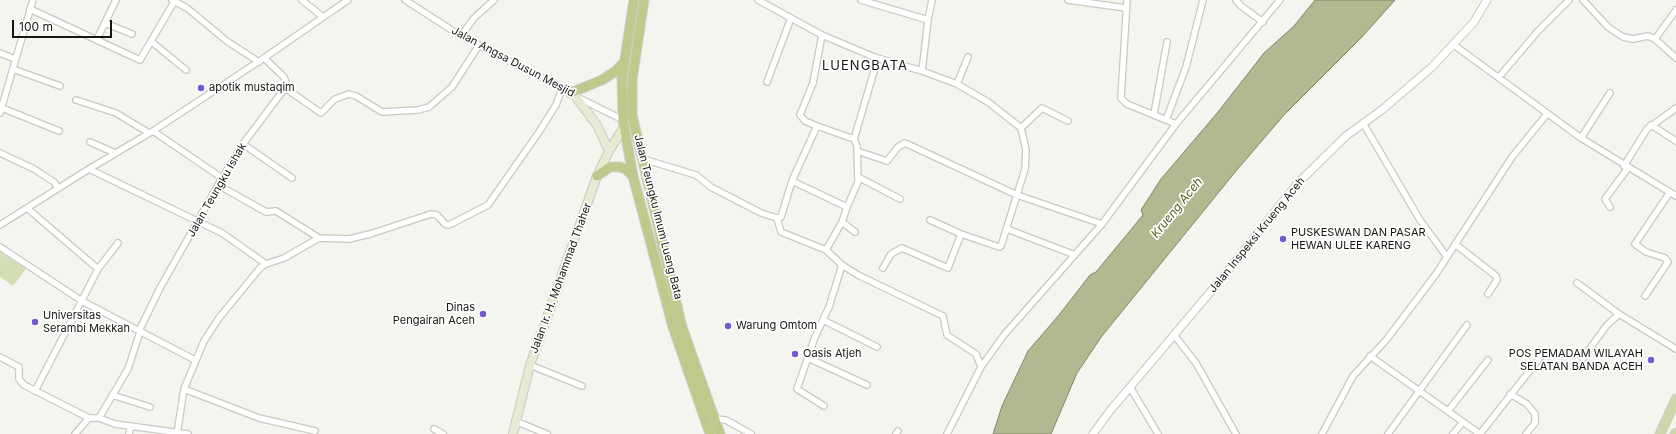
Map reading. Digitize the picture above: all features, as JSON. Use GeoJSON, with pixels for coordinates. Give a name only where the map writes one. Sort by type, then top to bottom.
{"type":"FeatureCollection","features":[{"type":"Feature","properties":{"kind":"highway","name":"Jalan Teungku Imum Lueng Bata"},"geometry":{"type":"LineString","coordinates":[[634,0],[622,78],[623,123],[633,176],[672,302],[720,434]]}},
{"type":"Feature","properties":{"kind":"highway","name":"Jalan Teungku Imum Lueng Bata"},"geometry":{"type":"LineString","coordinates":[[644,0],[632,80],[632,115],[643,159],[672,302],[676,337],[710,434]]}},
{"type":"Feature","properties":{"kind":"highway"},"geometry":{"type":"LineString","coordinates":[[569,93],[602,80],[616,71],[625,61]]}},
{"type":"Feature","properties":{"kind":"highway"},"geometry":{"type":"LineString","coordinates":[[597,176],[610,168],[620,167],[626,169],[633,176]]}},
{"type":"Feature","properties":{"kind":"main road"},"geometry":{"type":"LineString","coordinates":[[569,93],[597,125],[609,151]]}},
{"type":"Feature","properties":{"kind":"main road","name":"Jalan Ir. H. Mohammad Thaher"},"geometry":{"type":"LineString","coordinates":[[513,434],[530,365],[597,176],[623,123]]}},
{"type":"Feature","properties":{"kind":"main road"},"geometry":{"type":"LineString","coordinates":[[1660,434],[1672,419],[1676,399]]}},
{"type":"Feature","properties":{"kind":"street"},"geometry":{"type":"LineString","coordinates":[[33,0],[1,110],[59,132]]}},
{"type":"Feature","properties":{"kind":"street"},"geometry":{"type":"LineString","coordinates":[[97,39],[116,0]]}},
{"type":"Feature","properties":{"kind":"street"},"geometry":{"type":"LineString","coordinates":[[302,0],[323,17]]}},
{"type":"Feature","properties":{"kind":"street"},"geometry":{"type":"LineString","coordinates":[[0,225],[151,132],[261,60],[348,0]]}},
{"type":"Feature","properties":{"kind":"street","name":"Jalan Angsa Dusun Mesjid"},"geometry":{"type":"LineString","coordinates":[[406,0],[461,36],[623,123]]}},
{"type":"Feature","properties":{"kind":"street"},"geometry":{"type":"LineString","coordinates":[[461,36],[474,18],[494,0]]}},
{"type":"Feature","properties":{"kind":"street"},"geometry":{"type":"LineString","coordinates":[[758,0],[822,35],[878,58],[922,71],[957,84],[988,102],[1021,128],[1026,150],[1025,169],[1002,245],[998,247],[961,234],[930,220]]}},
{"type":"Feature","properties":{"kind":"street"},"geometry":{"type":"LineString","coordinates":[[861,0],[928,20]]}},
{"type":"Feature","properties":{"kind":"street"},"geometry":{"type":"LineString","coordinates":[[922,71],[932,0]]}},
{"type":"Feature","properties":{"kind":"street"},"geometry":{"type":"LineString","coordinates":[[1068,0],[1126,8]]}},
{"type":"Feature","properties":{"kind":"street"},"geometry":{"type":"LineString","coordinates":[[1126,0],[1121,98],[1127,104],[1176,124]]}},
{"type":"Feature","properties":{"kind":"street"},"geometry":{"type":"LineString","coordinates":[[1166,120],[1186,67],[1203,0]]}},
{"type":"Feature","properties":{"kind":"street"},"geometry":{"type":"LineString","coordinates":[[1236,0],[1240,6],[1263,22]]}},
{"type":"Feature","properties":{"kind":"street"},"geometry":{"type":"LineString","coordinates":[[947,434],[981,367],[1004,335],[1102,224],[1176,124],[1280,0]]}},
{"type":"Feature","properties":{"kind":"street","name":"Jalan Inspeksi Krueng Aceh"},"geometry":{"type":"LineString","coordinates":[[1093,434],[1296,185],[1346,136],[1432,67],[1474,22],[1487,0]]}},
{"type":"Feature","properties":{"kind":"street"},"geometry":{"type":"LineString","coordinates":[[1499,77],[1532,36],[1569,0]]}},
{"type":"Feature","properties":{"kind":"street"},"geometry":{"type":"LineString","coordinates":[[1582,0],[1608,27],[1623,37],[1633,39],[1648,36],[1655,39],[1676,58]]}},
{"type":"Feature","properties":{"kind":"street"},"geometry":{"type":"LineString","coordinates":[[30,10],[97,39],[140,60],[152,42],[173,1],[187,8],[228,42],[261,60],[284,77],[286,82],[285,88],[321,113],[335,99],[349,94],[356,96],[382,112],[418,110],[429,107],[452,87],[479,45]]}},
{"type":"Feature","properties":{"kind":"street"},"geometry":{"type":"LineString","coordinates":[[1655,39],[1676,10]]}},
{"type":"Feature","properties":{"kind":"street"},"geometry":{"type":"LineString","coordinates":[[767,82],[792,18]]}},
{"type":"Feature","properties":{"kind":"street"},"geometry":{"type":"LineString","coordinates":[[106,22],[132,34]]}},
{"type":"Feature","properties":{"kind":"street"},"geometry":{"type":"LineString","coordinates":[[822,35],[813,83],[800,115],[805,121],[854,139]]}},
{"type":"Feature","properties":{"kind":"street"},"geometry":{"type":"LineString","coordinates":[[152,42],[186,70]]}},
{"type":"Feature","properties":{"kind":"street"},"geometry":{"type":"LineString","coordinates":[[1154,114],[1167,42]]}},
{"type":"Feature","properties":{"kind":"street"},"geometry":{"type":"LineString","coordinates":[[1454,45],[1580,138],[1676,196]]}},
{"type":"Feature","properties":{"kind":"street"},"geometry":{"type":"LineString","coordinates":[[0,53],[15,59]]}},
{"type":"Feature","properties":{"kind":"street"},"geometry":{"type":"LineString","coordinates":[[957,84],[968,57]]}},
{"type":"Feature","properties":{"kind":"street"},"geometry":{"type":"LineString","coordinates":[[826,250],[842,222],[847,207],[857,188],[857,151],[854,139],[878,58]]}},
{"type":"Feature","properties":{"kind":"street"},"geometry":{"type":"LineString","coordinates":[[13,69],[60,86]]}},
{"type":"Feature","properties":{"kind":"street","name":"Jalan Teungku Ishak"},"geometry":{"type":"LineString","coordinates":[[98,418],[130,366],[140,331],[160,288],[218,185],[243,144],[285,88]]}},
{"type":"Feature","properties":{"kind":"street"},"geometry":{"type":"LineString","coordinates":[[218,185],[266,212],[276,211],[320,238],[349,239],[370,234],[431,214],[437,215],[449,225],[488,205],[556,105],[569,93]]}},
{"type":"Feature","properties":{"kind":"street"},"geometry":{"type":"LineString","coordinates":[[1580,138],[1610,93]]}},
{"type":"Feature","properties":{"kind":"street"},"geometry":{"type":"LineString","coordinates":[[76,100],[116,114],[151,132],[222,178]]}},
{"type":"Feature","properties":{"kind":"street"},"geometry":{"type":"LineString","coordinates":[[1021,128],[1042,108],[1068,121]]}},
{"type":"Feature","properties":{"kind":"street"},"geometry":{"type":"LineString","coordinates":[[1610,207],[1605,199],[1651,125],[1676,108]]}},
{"type":"Feature","properties":{"kind":"street"},"geometry":{"type":"LineString","coordinates":[[1324,433],[1353,376],[1387,339],[1436,274],[1512,157],[1548,114]]}},
{"type":"Feature","properties":{"kind":"street"},"geometry":{"type":"LineString","coordinates":[[1363,123],[1420,220],[1447,257]]}},
{"type":"Feature","properties":{"kind":"street"},"geometry":{"type":"LineString","coordinates":[[1651,125],[1676,141]]}},
{"type":"Feature","properties":{"kind":"street"},"geometry":{"type":"LineString","coordinates":[[643,159],[696,175],[710,187],[761,213],[777,218],[781,217],[792,181],[817,126]]}},
{"type":"Feature","properties":{"kind":"street"},"geometry":{"type":"LineString","coordinates":[[90,142],[115,153]]}},
{"type":"Feature","properties":{"kind":"street"},"geometry":{"type":"LineString","coordinates":[[243,144],[292,178]]}},
{"type":"Feature","properties":{"kind":"street"},"geometry":{"type":"LineString","coordinates":[[857,151],[887,161],[898,147],[905,144],[1018,195],[1102,224]]}},
{"type":"Feature","properties":{"kind":"street"},"geometry":{"type":"LineString","coordinates":[[0,153],[34,169],[54,182],[58,188]]}},
{"type":"Feature","properties":{"kind":"street"},"geometry":{"type":"LineString","coordinates":[[89,169],[222,233],[266,264]]}},
{"type":"Feature","properties":{"kind":"street"},"geometry":{"type":"LineString","coordinates":[[858,177],[900,199]]}},
{"type":"Feature","properties":{"kind":"street"},"geometry":{"type":"LineString","coordinates":[[792,181],[847,207]]}},
{"type":"Feature","properties":{"kind":"street"},"geometry":{"type":"LineString","coordinates":[[1645,296],[1668,262],[1665,258],[1646,252],[1635,244],[1670,192]]}},
{"type":"Feature","properties":{"kind":"street"},"geometry":{"type":"LineString","coordinates":[[26,208],[98,269]]}},
{"type":"Feature","properties":{"kind":"street"},"geometry":{"type":"LineString","coordinates":[[777,218],[781,232],[826,250],[842,265],[874,283],[942,316],[947,335],[972,350],[976,354],[981,367]]}},
{"type":"Feature","properties":{"kind":"street"},"geometry":{"type":"LineString","coordinates":[[842,222],[855,232]]}},
{"type":"Feature","properties":{"kind":"street"},"geometry":{"type":"LineString","coordinates":[[1007,229],[1075,255]]}},
{"type":"Feature","properties":{"kind":"street"},"geometry":{"type":"LineString","coordinates":[[883,268],[891,254],[902,248],[948,268],[961,234]]}},
{"type":"Feature","properties":{"kind":"street"},"geometry":{"type":"LineString","coordinates":[[177,433],[184,389],[204,341],[219,318],[255,274],[266,264],[284,258],[320,238]]}},
{"type":"Feature","properties":{"kind":"street"},"geometry":{"type":"LineString","coordinates":[[35,391],[98,269],[118,244]]}},
{"type":"Feature","properties":{"kind":"street"},"geometry":{"type":"LineString","coordinates":[[1455,244],[1496,276],[1497,280],[1488,294]]}},
{"type":"Feature","properties":{"kind":"street"},"geometry":{"type":"LineString","coordinates":[[0,247],[82,301],[195,360]]}},
{"type":"Feature","properties":{"kind":"street"},"geometry":{"type":"LineString","coordinates":[[824,406],[797,389],[829,307],[842,265]]}},
{"type":"Feature","properties":{"kind":"street"},"geometry":{"type":"LineString","coordinates":[[1577,283],[1619,314],[1676,349]]}},
{"type":"Feature","properties":{"kind":"street"},"geometry":{"type":"LineString","coordinates":[[1583,358],[1607,325],[1619,314]]}},
{"type":"Feature","properties":{"kind":"street"},"geometry":{"type":"LineString","coordinates":[[823,320],[877,347]]}},
{"type":"Feature","properties":{"kind":"street"},"geometry":{"type":"LineString","coordinates":[[1388,434],[1467,325]]}},
{"type":"Feature","properties":{"kind":"street"},"geometry":{"type":"LineString","coordinates":[[1174,335],[1196,363],[1236,434]]}},
{"type":"Feature","properties":{"kind":"street"},"geometry":{"type":"LineString","coordinates":[[1370,356],[1480,434],[1542,355]]}},
{"type":"Feature","properties":{"kind":"street"},"geometry":{"type":"LineString","coordinates":[[0,357],[19,367],[20,382],[89,418],[98,418],[115,424],[188,434]]}},
{"type":"Feature","properties":{"kind":"street"},"geometry":{"type":"LineString","coordinates":[[808,358],[867,385]]}},
{"type":"Feature","properties":{"kind":"street"},"geometry":{"type":"LineString","coordinates":[[1448,411],[1488,360]]}},
{"type":"Feature","properties":{"kind":"street"},"geometry":{"type":"LineString","coordinates":[[530,365],[582,386]]}},
{"type":"Feature","properties":{"kind":"street"},"geometry":{"type":"LineString","coordinates":[[1130,387],[1158,434]]}},
{"type":"Feature","properties":{"kind":"street"},"geometry":{"type":"LineString","coordinates":[[184,389],[259,418],[315,431]]}},
{"type":"Feature","properties":{"kind":"street"},"geometry":{"type":"LineString","coordinates":[[1510,394],[1527,404],[1535,414],[1535,423],[1526,434]]}},
{"type":"Feature","properties":{"kind":"street"},"geometry":{"type":"LineString","coordinates":[[112,395],[150,407]]}},
{"type":"Feature","properties":{"kind":"street"},"geometry":{"type":"LineString","coordinates":[[75,434],[89,418]]}},
{"type":"Feature","properties":{"kind":"street"},"geometry":{"type":"LineString","coordinates":[[714,419],[726,420],[751,434]]}},
{"type":"Feature","properties":{"kind":"street"},"geometry":{"type":"LineString","coordinates":[[515,421],[547,434]]}},
{"type":"Feature","properties":{"kind":"street"},"geometry":{"type":"LineString","coordinates":[[1453,434],[1464,422]]}},
{"type":"Feature","properties":{"kind":"street"},"geometry":{"type":"LineString","coordinates":[[129,434],[131,426]]}},
{"type":"Feature","properties":{"kind":"street"},"geometry":{"type":"LineString","coordinates":[[434,429],[443,434]]}},
{"type":"Feature","properties":{"kind":"shaded area"},"geometry":{"type":"Polygon","coordinates":[[[0,252],[26,269],[13,286],[0,277],[0,252]]]}},
{"type":"Feature","properties":{"kind":"water","name":"Krueng Aceh"},"geometry":{"type":"Polygon","coordinates":[[[1315,0],[1395,0],[1361,38],[1284,115],[1236,171],[1102,336],[1077,373],[1051,434],[993,434],[1002,406],[1028,351],[1059,315],[1090,275],[1096,272],[1143,215],[1141,210],[1161,179],[1218,112],[1264,53],[1294,26],[1315,0]]]}},
{"type":"Feature","properties":{"kind":"place","name":"apotik mustaqim"},"geometry":{"type":"Point","coordinates":[201,88]}},
{"type":"Feature","properties":{"kind":"place","name":"PUSKESWAN DAN PASAR HEWAN ULEE KARENG"},"geometry":{"type":"Point","coordinates":[1283,239]}},
{"type":"Feature","properties":{"kind":"place","name":"Dinas Pengairan Aceh"},"geometry":{"type":"Point","coordinates":[483,314]}},
{"type":"Feature","properties":{"kind":"place","name":"Universitas Serambi Mekkah"},"geometry":{"type":"Point","coordinates":[35,322]}},
{"type":"Feature","properties":{"kind":"place","name":"Warung Omtom"},"geometry":{"type":"Point","coordinates":[728,326]}},
{"type":"Feature","properties":{"kind":"place","name":"Oasis Atjeh"},"geometry":{"type":"Point","coordinates":[795,354]}},
{"type":"Feature","properties":{"kind":"place","name":"POS PEMADAM WILAYAH SELATAN BANDA ACEH"},"geometry":{"type":"Point","coordinates":[1651,360]}},
{"type":"Feature","properties":{"kind":"district","name":"LUENGBATA"},"geometry":{"type":"Point","coordinates":[865,66]}}]}
